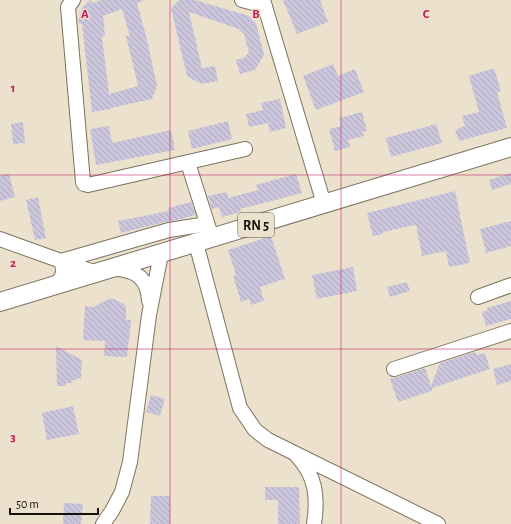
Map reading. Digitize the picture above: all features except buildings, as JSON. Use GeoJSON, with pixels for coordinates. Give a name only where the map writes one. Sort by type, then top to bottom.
{"type":"FeatureCollection","features":[{"type":"Feature","properties":{"kind":"main road","name":"RN 5"},"geometry":{"type":"LineString","coordinates":[[0,302],[161,254],[205,235],[324,204],[511,147]]}},
{"type":"Feature","properties":{"kind":"street"},"geometry":{"type":"LineString","coordinates":[[73,0],[68,7],[84,184],[88,185],[245,150]]}},
{"type":"Feature","properties":{"kind":"street"},"geometry":{"type":"LineString","coordinates":[[242,0],[264,3],[324,204]]}},
{"type":"Feature","properties":{"kind":"street"},"geometry":{"type":"LineString","coordinates":[[188,163],[205,235],[240,408],[247,420],[268,440],[438,524]]}},
{"type":"Feature","properties":{"kind":"street"},"geometry":{"type":"LineString","coordinates":[[61,261],[169,230],[205,235]]}},
{"type":"Feature","properties":{"kind":"street"},"geometry":{"type":"LineString","coordinates":[[0,239],[61,261],[102,271],[120,269],[132,272],[140,277],[147,286],[149,315]]}},
{"type":"Feature","properties":{"kind":"street"},"geometry":{"type":"LineString","coordinates":[[103,524],[122,492],[130,462],[149,315],[161,254]]}},
{"type":"Feature","properties":{"kind":"street"},"geometry":{"type":"LineString","coordinates":[[56,285],[63,276],[64,269],[61,261]]}},
{"type":"Feature","properties":{"kind":"street"},"geometry":{"type":"LineString","coordinates":[[478,297],[511,285]]}},
{"type":"Feature","properties":{"kind":"street"},"geometry":{"type":"LineString","coordinates":[[394,369],[511,332]]}},
{"type":"Feature","properties":{"kind":"street"},"geometry":{"type":"LineString","coordinates":[[294,453],[305,464],[311,475],[315,489],[316,499],[314,524]]}},
{"type":"Feature","properties":{"kind":"street"},"geometry":{"type":"LineString","coordinates":[[315,489],[325,478],[333,475],[343,476]]}}]}
